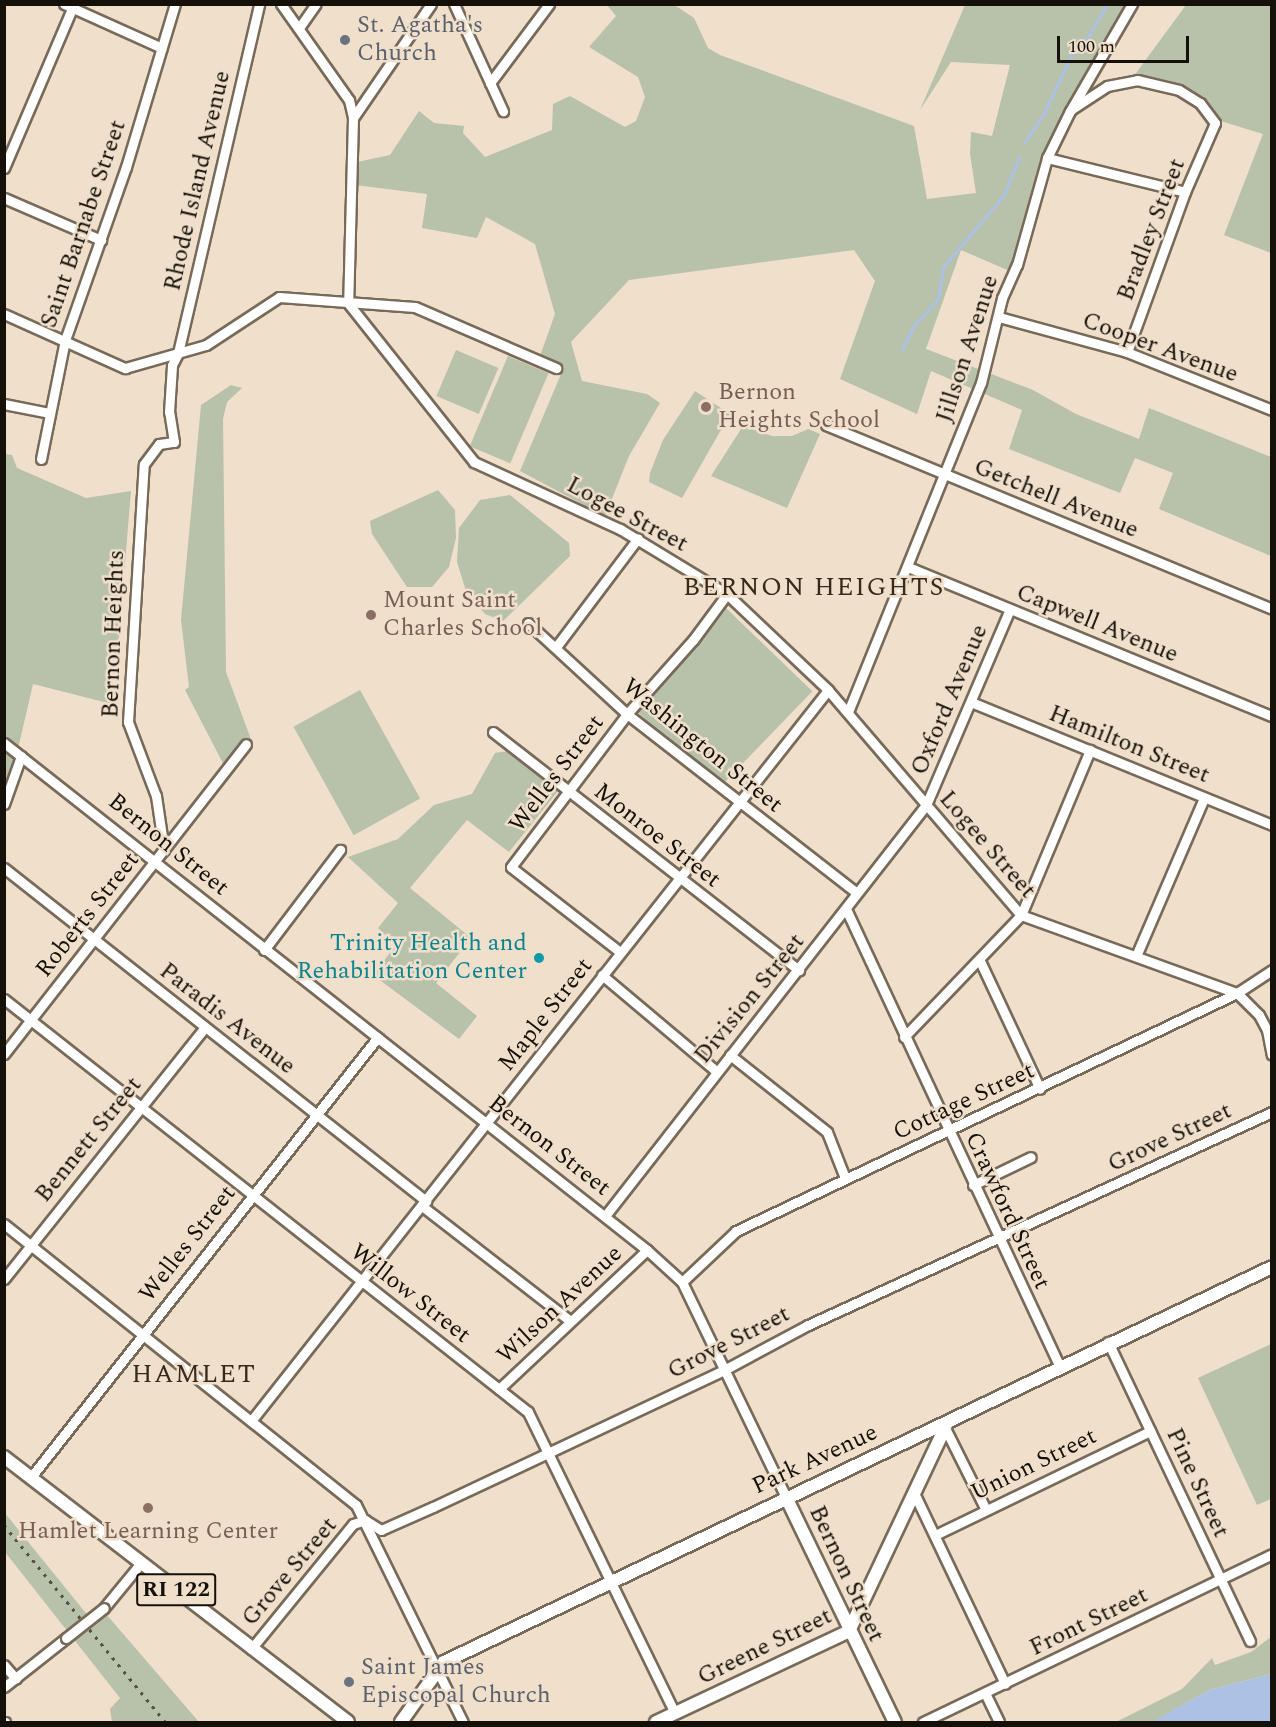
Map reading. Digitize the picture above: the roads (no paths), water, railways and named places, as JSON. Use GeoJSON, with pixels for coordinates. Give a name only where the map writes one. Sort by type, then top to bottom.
{"type":"FeatureCollection","features":[{"type":"Feature","properties":{"kind":"main road","name":"Park Avenue"},"geometry":{"type":"LineString","coordinates":[[401,1722],[444,1662],[786,1497],[944,1426],[1059,1365],[1272,1267]]}},
{"type":"Feature","properties":{"kind":"main road","name":"Greene Street"},"geometry":{"type":"LineString","coordinates":[[656,1722],[849,1631],[915,1495],[944,1426]]}},
{"type":"Feature","properties":{"kind":"main road","name":"RI 122"},"geometry":{"type":"LineString","coordinates":[[4,1457],[348,1722]]}},
{"type":"Feature","properties":{"kind":"main road","name":"Bernon Street"},"geometry":{"type":"LineString","coordinates":[[786,1497],[895,1722]]}},
{"type":"Feature","properties":{"kind":"street","name":"Saint Barnabe Street"},"geometry":{"type":"LineString","coordinates":[[40,459],[65,340],[101,240],[175,4]]}},
{"type":"Feature","properties":{"kind":"street","name":"Rhode Island Avenue"},"geometry":{"type":"LineString","coordinates":[[149,453],[159,444],[174,441],[169,412],[172,365],[178,353],[259,4]]}},
{"type":"Feature","properties":{"kind":"street"},"geometry":{"type":"LineString","coordinates":[[281,4],[349,100],[353,118],[348,303]]}},
{"type":"Feature","properties":{"kind":"street"},"geometry":{"type":"LineString","coordinates":[[299,28],[316,4]]}},
{"type":"Feature","properties":{"kind":"street"},"geometry":{"type":"LineString","coordinates":[[353,118],[431,4]]}},
{"type":"Feature","properties":{"kind":"street"},"geometry":{"type":"LineString","coordinates":[[454,4],[503,111]]}},
{"type":"Feature","properties":{"kind":"street"},"geometry":{"type":"LineString","coordinates":[[490,83],[549,4]]}},
{"type":"Feature","properties":{"kind":"street","name":"Jillson Avenue"},"geometry":{"type":"LineString","coordinates":[[848,712],[981,383],[1047,158],[1070,111],[1132,4]]}},
{"type":"Feature","properties":{"kind":"street"},"geometry":{"type":"LineString","coordinates":[[4,168],[70,6],[162,48]]}},
{"type":"Feature","properties":{"kind":"street","name":"Bradley Street"},"geometry":{"type":"LineString","coordinates":[[1070,111],[1107,86],[1137,80],[1179,90],[1200,103],[1215,123],[1185,192],[1127,352]]}},
{"type":"Feature","properties":{"kind":"street"},"geometry":{"type":"LineString","coordinates":[[1047,158],[1185,192]]}},
{"type":"Feature","properties":{"kind":"street"},"geometry":{"type":"LineString","coordinates":[[4,198],[101,240]]}},
{"type":"Feature","properties":{"kind":"street"},"geometry":{"type":"LineString","coordinates":[[4,314],[125,368],[206,345],[279,297],[415,307],[556,368]]}},
{"type":"Feature","properties":{"kind":"street","name":"Logee Street"},"geometry":{"type":"LineString","coordinates":[[348,303],[474,462],[638,538],[726,594],[828,690],[1021,915],[1237,993],[1259,1016],[1267,1030],[1272,1055]]}},
{"type":"Feature","properties":{"kind":"street","name":"Cooper Avenue"},"geometry":{"type":"LineString","coordinates":[[999,317],[1127,352],[1272,410]]}},
{"type":"Feature","properties":{"kind":"street"},"geometry":{"type":"LineString","coordinates":[[4,404],[50,413]]}},
{"type":"Feature","properties":{"kind":"street","name":"Getchell Avenue"},"geometry":{"type":"LineString","coordinates":[[826,425],[1272,609]]}},
{"type":"Feature","properties":{"kind":"street","name":"Bernon Heights"},"geometry":{"type":"LineString","coordinates":[[149,453],[144,464],[134,591],[128,722],[156,796],[164,849]]}},
{"type":"Feature","properties":{"kind":"street"},"geometry":{"type":"LineString","coordinates":[[556,647],[638,538]]}},
{"type":"Feature","properties":{"kind":"street","name":"Capwell Avenue"},"geometry":{"type":"LineString","coordinates":[[908,567],[1272,716]]}},
{"type":"Feature","properties":{"kind":"street","name":"Welles Street"},"geometry":{"type":"LineString","coordinates":[[620,952],[511,867],[627,714],[693,640],[726,594]]}},
{"type":"Feature","properties":{"kind":"street","name":"Oxford Avenue"},"geometry":{"type":"LineString","coordinates":[[926,805],[1010,609]]}},
{"type":"Feature","properties":{"kind":"street","name":"Washington Street"},"geometry":{"type":"LineString","coordinates":[[528,623],[627,714],[857,893]]}},
{"type":"Feature","properties":{"kind":"street","name":"Maple Street"},"geometry":{"type":"LineString","coordinates":[[251,1421],[828,690]]}},
{"type":"Feature","properties":{"kind":"street","name":"Hamilton Street"},"geometry":{"type":"LineString","coordinates":[[971,702],[1272,825]]}},
{"type":"Feature","properties":{"kind":"street","name":"Monroe Street"},"geometry":{"type":"LineString","coordinates":[[493,732],[799,970]]}},
{"type":"Feature","properties":{"kind":"street","name":"Bernon Street"},"geometry":{"type":"LineString","coordinates":[[4,743],[264,950],[605,1216],[682,1282],[786,1497]]}},
{"type":"Feature","properties":{"kind":"street","name":"Roberts Street"},"geometry":{"type":"LineString","coordinates":[[4,1054],[246,744]]}},
{"type":"Feature","properties":{"kind":"street"},"geometry":{"type":"LineString","coordinates":[[904,1037],[980,961],[1021,915],[1090,750]]}},
{"type":"Feature","properties":{"kind":"street"},"geometry":{"type":"LineString","coordinates":[[4,804],[21,756]]}},
{"type":"Feature","properties":{"kind":"street"},"geometry":{"type":"LineString","coordinates":[[1136,956],[1204,798]]}},
{"type":"Feature","properties":{"kind":"street","name":"Division Street"},"geometry":{"type":"LineString","coordinates":[[605,1216],[926,805]]}},
{"type":"Feature","properties":{"kind":"street"},"geometry":{"type":"LineString","coordinates":[[264,950],[340,849]]}},
{"type":"Feature","properties":{"kind":"street","name":"Paradis Avenue"},"geometry":{"type":"LineString","coordinates":[[4,868],[315,1113],[570,1321]]}},
{"type":"Feature","properties":{"kind":"street","name":"Crawford Street"},"geometry":{"type":"LineString","coordinates":[[846,909],[1059,1365]]}},
{"type":"Feature","properties":{"kind":"street"},"geometry":{"type":"LineString","coordinates":[[980,961],[1040,1089]]}},
{"type":"Feature","properties":{"kind":"street","name":"Cottage Street"},"geometry":{"type":"LineString","coordinates":[[682,1282],[736,1232],[845,1178],[1040,1089],[1237,993],[1272,970]]}},
{"type":"Feature","properties":{"kind":"street"},"geometry":{"type":"LineString","coordinates":[[602,975],[717,1072]]}},
{"type":"Feature","properties":{"kind":"street","name":"Willow Street"},"geometry":{"type":"LineString","coordinates":[[4,999],[528,1412],[675,1713]]}},
{"type":"Feature","properties":{"kind":"street","name":"Bennett Street"},"geometry":{"type":"LineString","coordinates":[[4,1279],[205,1027]]}},
{"type":"Feature","properties":{"kind":"street","name":"Welles Street"},"geometry":{"type":"LineString","coordinates":[[31,1477],[315,1113],[378,1037]]}},
{"type":"Feature","properties":{"kind":"street"},"geometry":{"type":"LineString","coordinates":[[730,1055],[827,1131],[845,1178]]}},
{"type":"Feature","properties":{"kind":"street","name":"Grove Street"},"geometry":{"type":"LineString","coordinates":[[251,1649],[354,1524],[365,1520],[381,1530],[724,1370],[808,1325],[999,1240],[1272,1112]]}},
{"type":"Feature","properties":{"kind":"street"},"geometry":{"type":"LineString","coordinates":[[973,1185],[1031,1157]]}},
{"type":"Feature","properties":{"kind":"street"},"geometry":{"type":"LineString","coordinates":[[4,1224],[356,1505],[463,1722]]}},
{"type":"Feature","properties":{"kind":"street","name":"Wilson Avenue"},"geometry":{"type":"LineString","coordinates":[[499,1389],[647,1250]]}},
{"type":"Feature","properties":{"kind":"street","name":"Pine Street"},"geometry":{"type":"LineString","coordinates":[[1108,1342],[1250,1641]]}},
{"type":"Feature","properties":{"kind":"street"},"geometry":{"type":"LineString","coordinates":[[944,1426],[986,1510]]}},
{"type":"Feature","properties":{"kind":"street","name":"Union Street"},"geometry":{"type":"LineString","coordinates":[[935,1534],[1150,1431]]}},
{"type":"Feature","properties":{"kind":"street"},"geometry":{"type":"LineString","coordinates":[[915,1495],[1005,1683]]}},
{"type":"Feature","properties":{"kind":"street","name":"Front Street"},"geometry":{"type":"LineString","coordinates":[[923,1722],[1272,1554]]}},
{"type":"Feature","properties":{"kind":"street"},"geometry":{"type":"LineString","coordinates":[[4,1687],[104,1608],[141,1563]]}},
{"type":"Feature","properties":{"kind":"street"},"geometry":{"type":"LineString","coordinates":[[4,1665],[16,1679]]}},
{"type":"Feature","properties":{"kind":"street"},"geometry":{"type":"LineString","coordinates":[[985,1693],[999,1722]]}},
{"type":"Feature","properties":{"kind":"water"},"geometry":{"type":"Polygon","coordinates":[[[1271,1674],[1271,1722],[1152,1722],[1209,1690],[1271,1674]]]}},
{"type":"Feature","properties":{"kind":"waterway"},"geometry":{"type":"LineString","coordinates":[[1024,143],[1044,113],[1072,54],[1088,37],[1107,4]]}},
{"type":"Feature","properties":{"kind":"waterway"},"geometry":{"type":"LineString","coordinates":[[902,349],[914,325],[938,299],[943,267],[1004,195],[1019,157]]}},
{"type":"Feature","properties":{"kind":"railway"},"geometry":{"type":"LineString","coordinates":[[4,1525],[165,1722]]}},
{"type":"Feature","properties":{"kind":"place","name":"St. Agatha's Church"},"geometry":{"type":"Point","coordinates":[345,40]}},
{"type":"Feature","properties":{"kind":"place","name":"Bernon Heights School"},"geometry":{"type":"Point","coordinates":[706,407]}},
{"type":"Feature","properties":{"kind":"place","name":"Mount Saint Charles School"},"geometry":{"type":"Point","coordinates":[371,615]}},
{"type":"Feature","properties":{"kind":"place","name":"Trinity Health and Rehabilitation Center"},"geometry":{"type":"Point","coordinates":[539,958]}},
{"type":"Feature","properties":{"kind":"place","name":"Hamlet Learning Center"},"geometry":{"type":"Point","coordinates":[148,1508]}},
{"type":"Feature","properties":{"kind":"place","name":"Saint James Episcopal Church"},"geometry":{"type":"Point","coordinates":[349,1682]}},
{"type":"Feature","properties":{"kind":"district","name":"BERNON HEIGHTS"},"geometry":{"type":"Point","coordinates":[814,588]}},
{"type":"Feature","properties":{"kind":"district","name":"HAMLET"},"geometry":{"type":"Point","coordinates":[194,1375]}}]}
